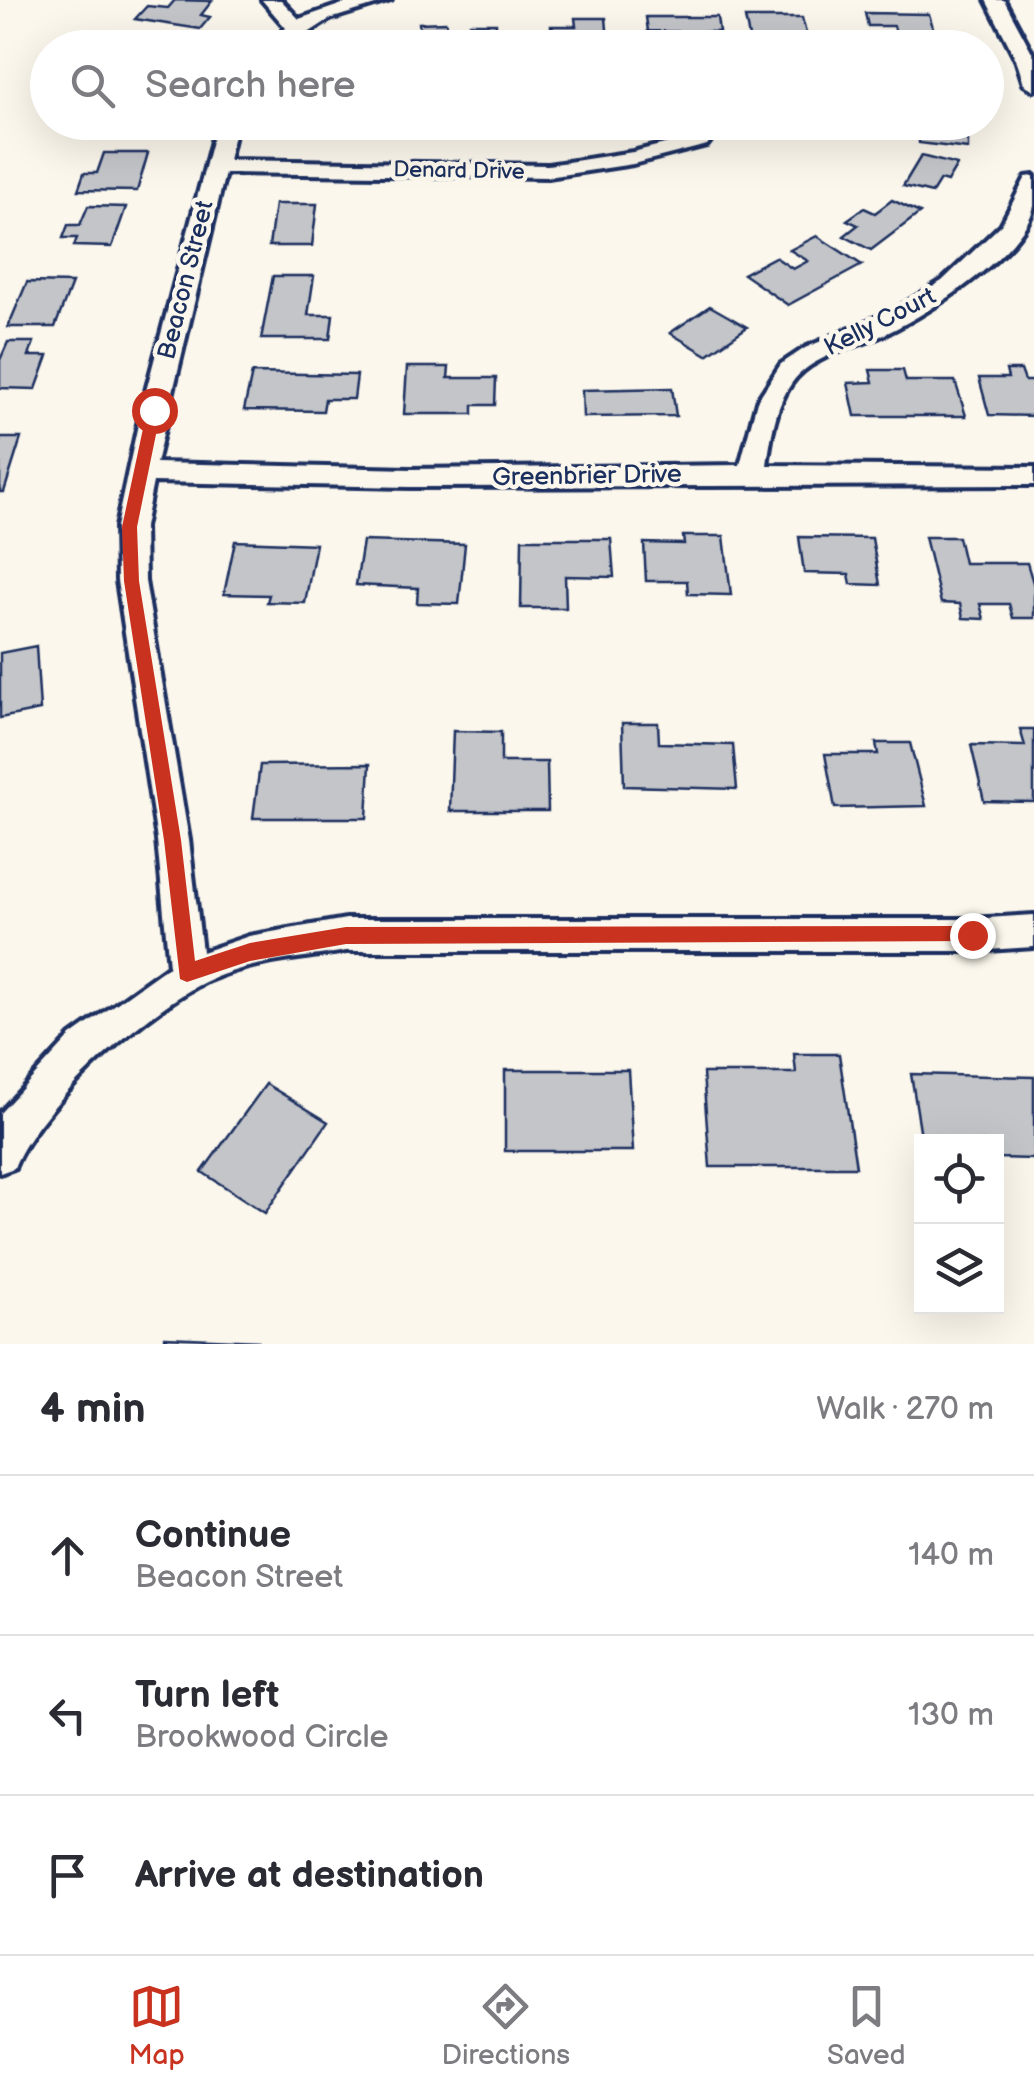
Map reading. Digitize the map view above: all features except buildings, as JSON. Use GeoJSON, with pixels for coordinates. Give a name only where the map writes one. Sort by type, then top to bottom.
{"type":"FeatureCollection","features":[{"type":"Feature","properties":{"kind":"street"},"geometry":{"type":"LineString","coordinates":[[271,0],[295,26]]}},
{"type":"Feature","properties":{"kind":"street"},"geometry":{"type":"LineString","coordinates":[[291,30],[322,14],[382,0]]}},
{"type":"Feature","properties":{"kind":"street"},"geometry":{"type":"LineString","coordinates":[[995,0],[1026,59],[1034,84]]}},
{"type":"Feature","properties":{"kind":"street","name":"Beacon Street"},"geometry":{"type":"LineString","coordinates":[[187,973],[172,840],[132,581],[130,527],[222,140]]}},
{"type":"Feature","properties":{"kind":"street","name":"Denard Drive"},"geometry":{"type":"LineString","coordinates":[[215,166],[548,172],[633,158],[700,140]]}},
{"type":"Feature","properties":{"kind":"street","name":"Kelly Court"},"geometry":{"type":"LineString","coordinates":[[752,474],[762,419],[783,376],[828,347],[882,326],[948,287],[997,243],[1030,197],[1034,182]]}},
{"type":"Feature","properties":{"kind":"street","name":"Greenbrier Drive"},"geometry":{"type":"LineString","coordinates":[[141,472],[410,478],[1034,476]]}},
{"type":"Feature","properties":{"kind":"street"},"geometry":{"type":"LineString","coordinates":[[0,1154],[10,1130],[84,1048],[187,973],[250,952],[346,936],[952,935],[1034,930]]}},
{"type":"Feature","properties":{"kind":"route"},"geometry":{"type":"LineString","coordinates":[[154,410],[130,527],[132,581],[172,840],[187,973],[250,952],[346,936],[972,935]]}}]}
